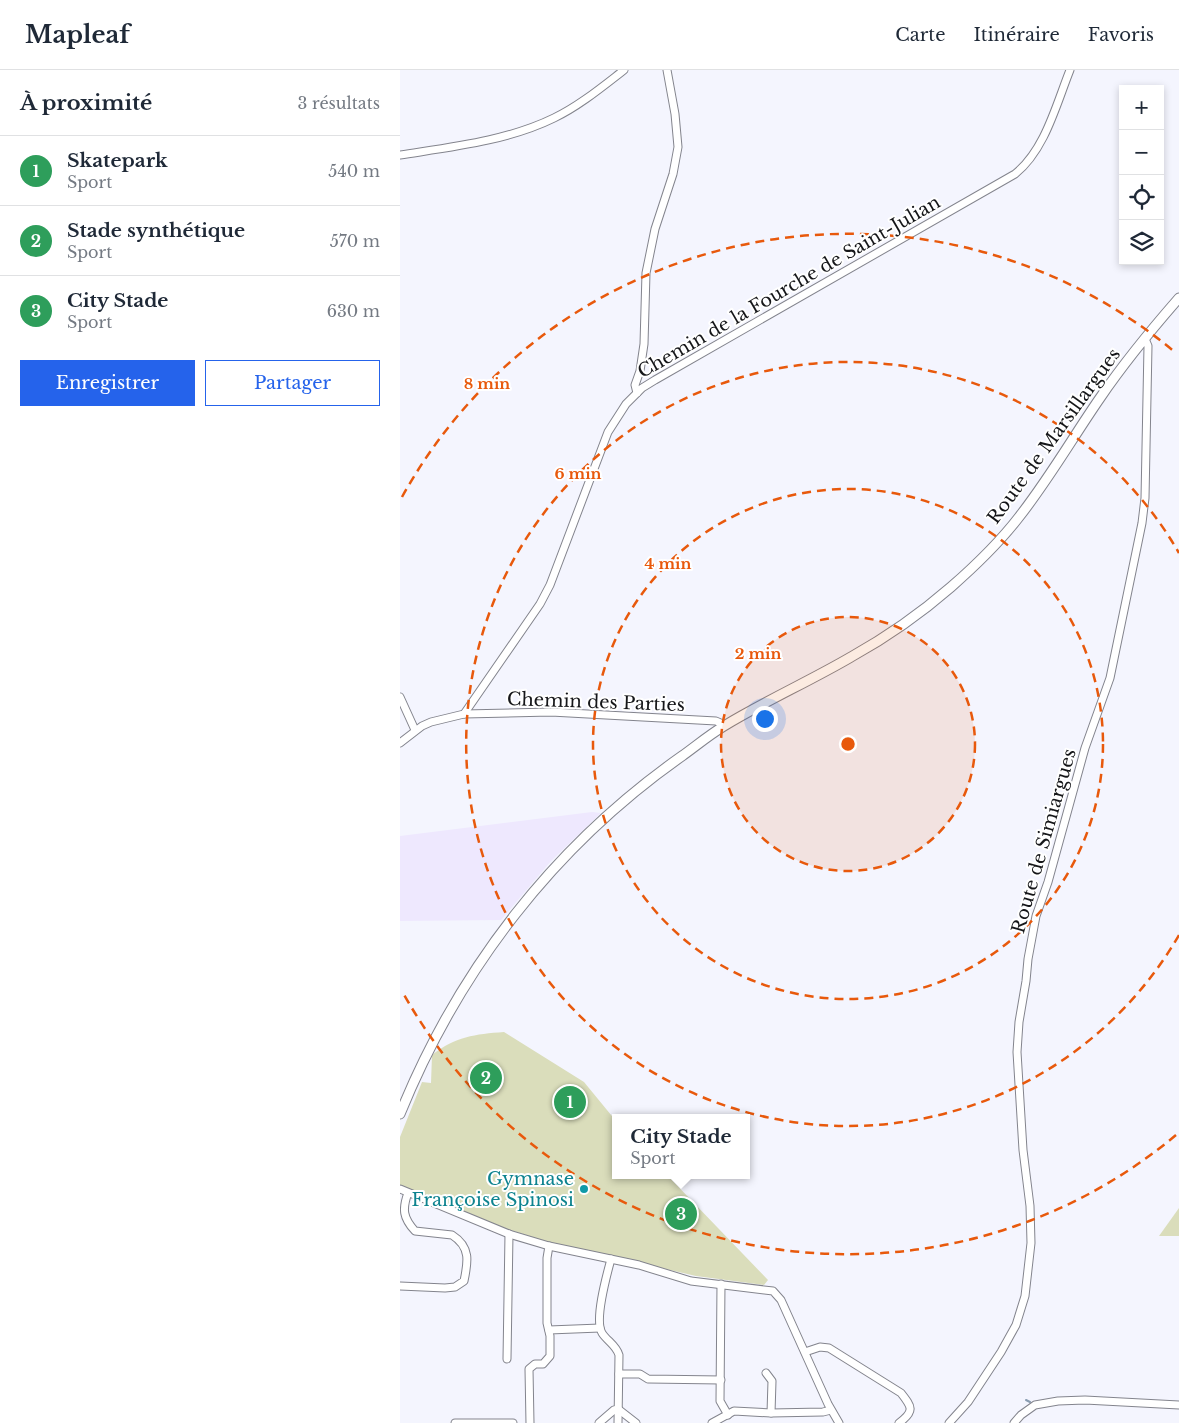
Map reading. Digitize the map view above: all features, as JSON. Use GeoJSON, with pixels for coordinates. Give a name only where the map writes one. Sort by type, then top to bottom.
{"type":"FeatureCollection","features":[{"type":"Feature","properties":{"kind":"main road","name":"Route de Marsillargues"},"geometry":{"type":"LineString","coordinates":[[400,1114],[432,1043],[483,958],[542,880],[581,839],[667,766],[725,725],[853,656],[891,633],[928,607],[970,570],[997,543],[1032,500],[1102,396],[1179,298]]}},
{"type":"Feature","properties":{"kind":"street"},"geometry":{"type":"LineString","coordinates":[[400,155],[484,140],[513,133],[552,119],[570,110],[624,70]]}},
{"type":"Feature","properties":{"kind":"street"},"geometry":{"type":"LineString","coordinates":[[637,393],[635,385],[640,371],[644,344],[646,273],[655,229],[672,174],[678,147],[668,70]]}},
{"type":"Feature","properties":{"kind":"street","name":"Chemin de la Fourche de Saint-Julian"},"geometry":{"type":"LineString","coordinates":[[464,714],[540,604],[550,586],[608,432],[626,404],[637,393],[662,376],[1015,174],[1030,161],[1039,147],[1070,70]]}},
{"type":"Feature","properties":{"kind":"street","name":"Route de Simiargues"},"geometry":{"type":"LineString","coordinates":[[949,1423],[968,1402],[1008,1340],[1022,1311],[1025,1296],[1031,1243],[1030,1206],[1018,1065],[1018,1034],[1034,924],[1048,882],[1084,752],[1113,666],[1144,515],[1148,346],[1145,339]]}},
{"type":"Feature","properties":{"kind":"street"},"geometry":{"type":"LineString","coordinates":[[400,697],[415,730]]}},
{"type":"Feature","properties":{"kind":"street","name":"Chemin des Parties"},"geometry":{"type":"LineString","coordinates":[[400,743],[415,730],[431,722],[464,714],[551,712],[716,721],[725,725]]}},
{"type":"Feature","properties":{"kind":"street"},"geometry":{"type":"LineString","coordinates":[[400,1189],[510,1234],[549,1246],[639,1265],[691,1281],[773,1291],[781,1300],[839,1423]]}},
{"type":"Feature","properties":{"kind":"street"},"geometry":{"type":"LineString","coordinates":[[400,1286],[455,1287],[464,1281],[469,1261],[468,1254],[457,1239],[452,1236],[415,1231],[404,1217],[408,1193]]}},
{"type":"Feature","properties":{"kind":"street"},"geometry":{"type":"LineString","coordinates":[[508,1359],[510,1234]]}},
{"type":"Feature","properties":{"kind":"street"},"geometry":{"type":"LineString","coordinates":[[530,1423],[529,1370],[535,1364],[543,1364],[550,1356],[547,1323],[547,1258],[549,1246]]}},
{"type":"Feature","properties":{"kind":"street"},"geometry":{"type":"LineString","coordinates":[[611,1259],[601,1304],[600,1328],[602,1334],[617,1349],[619,1355],[618,1423]]}},
{"type":"Feature","properties":{"kind":"street"},"geometry":{"type":"LineString","coordinates":[[721,1284],[720,1401],[728,1415]]}},
{"type":"Feature","properties":{"kind":"street"},"geometry":{"type":"LineString","coordinates":[[549,1330],[600,1328]]}},
{"type":"Feature","properties":{"kind":"street"},"geometry":{"type":"LineString","coordinates":[[805,1352],[820,1347],[829,1348],[900,1393],[909,1403],[911,1410],[909,1416],[899,1423]]}},
{"type":"Feature","properties":{"kind":"street"},"geometry":{"type":"LineString","coordinates":[[766,1373],[772,1381],[771,1413]]}},
{"type":"Feature","properties":{"kind":"street"},"geometry":{"type":"LineString","coordinates":[[619,1374],[640,1374],[648,1379],[721,1380]]}},
{"type":"Feature","properties":{"kind":"street"},"geometry":{"type":"LineString","coordinates":[[1014,1423],[1035,1405],[1058,1401],[1085,1400],[1179,1405]]}},
{"type":"Feature","properties":{"kind":"street"},"geometry":{"type":"LineString","coordinates":[[599,1423],[614,1410],[618,1409]]}},
{"type":"Feature","properties":{"kind":"street"},"geometry":{"type":"LineString","coordinates":[[618,1409],[636,1423]]}},
{"type":"Feature","properties":{"kind":"street"},"geometry":{"type":"LineString","coordinates":[[712,1423],[734,1411],[771,1413],[823,1412],[832,1410]]}},
{"type":"Feature","properties":{"kind":"street"},"geometry":{"type":"LineString","coordinates":[[455,1423],[513,1423]]}},
{"type":"Feature","properties":{"kind":"shaded area"},"geometry":{"type":"Polygon","coordinates":[[[592,812],[601,813],[551,861],[501,920],[400,921],[400,836],[592,812]]]}},
{"type":"Feature","properties":{"kind":"green space"},"geometry":{"type":"Polygon","coordinates":[[[504,1032],[584,1082],[612,1116],[612,1179],[671,1179],[768,1280],[764,1285],[696,1276],[545,1241],[501,1227],[400,1186],[400,1137],[422,1082],[431,1083],[432,1055],[457,1040],[504,1032]]]}},
{"type":"Feature","properties":{"kind":"green space"},"geometry":{"type":"Polygon","coordinates":[[[1179,1208],[1179,1236],[1159,1236],[1179,1208]]]}},
{"type":"Feature","properties":{"kind":"waterway"},"geometry":{"type":"LineString","coordinates":[[1026,1400],[1030,1402]]}},
{"type":"Feature","properties":{"kind":"place","name":"Stade synthétique"},"geometry":{"type":"Point","coordinates":[486,1078]}},
{"type":"Feature","properties":{"kind":"place","name":"Skatepark"},"geometry":{"type":"Point","coordinates":[570,1102]}},
{"type":"Feature","properties":{"kind":"place","name":"Gymnase Françoise Spinosi"},"geometry":{"type":"Point","coordinates":[584,1189]}},
{"type":"Feature","properties":{"kind":"place","name":"City Stade"},"geometry":{"type":"Point","coordinates":[681,1214]}}]}
